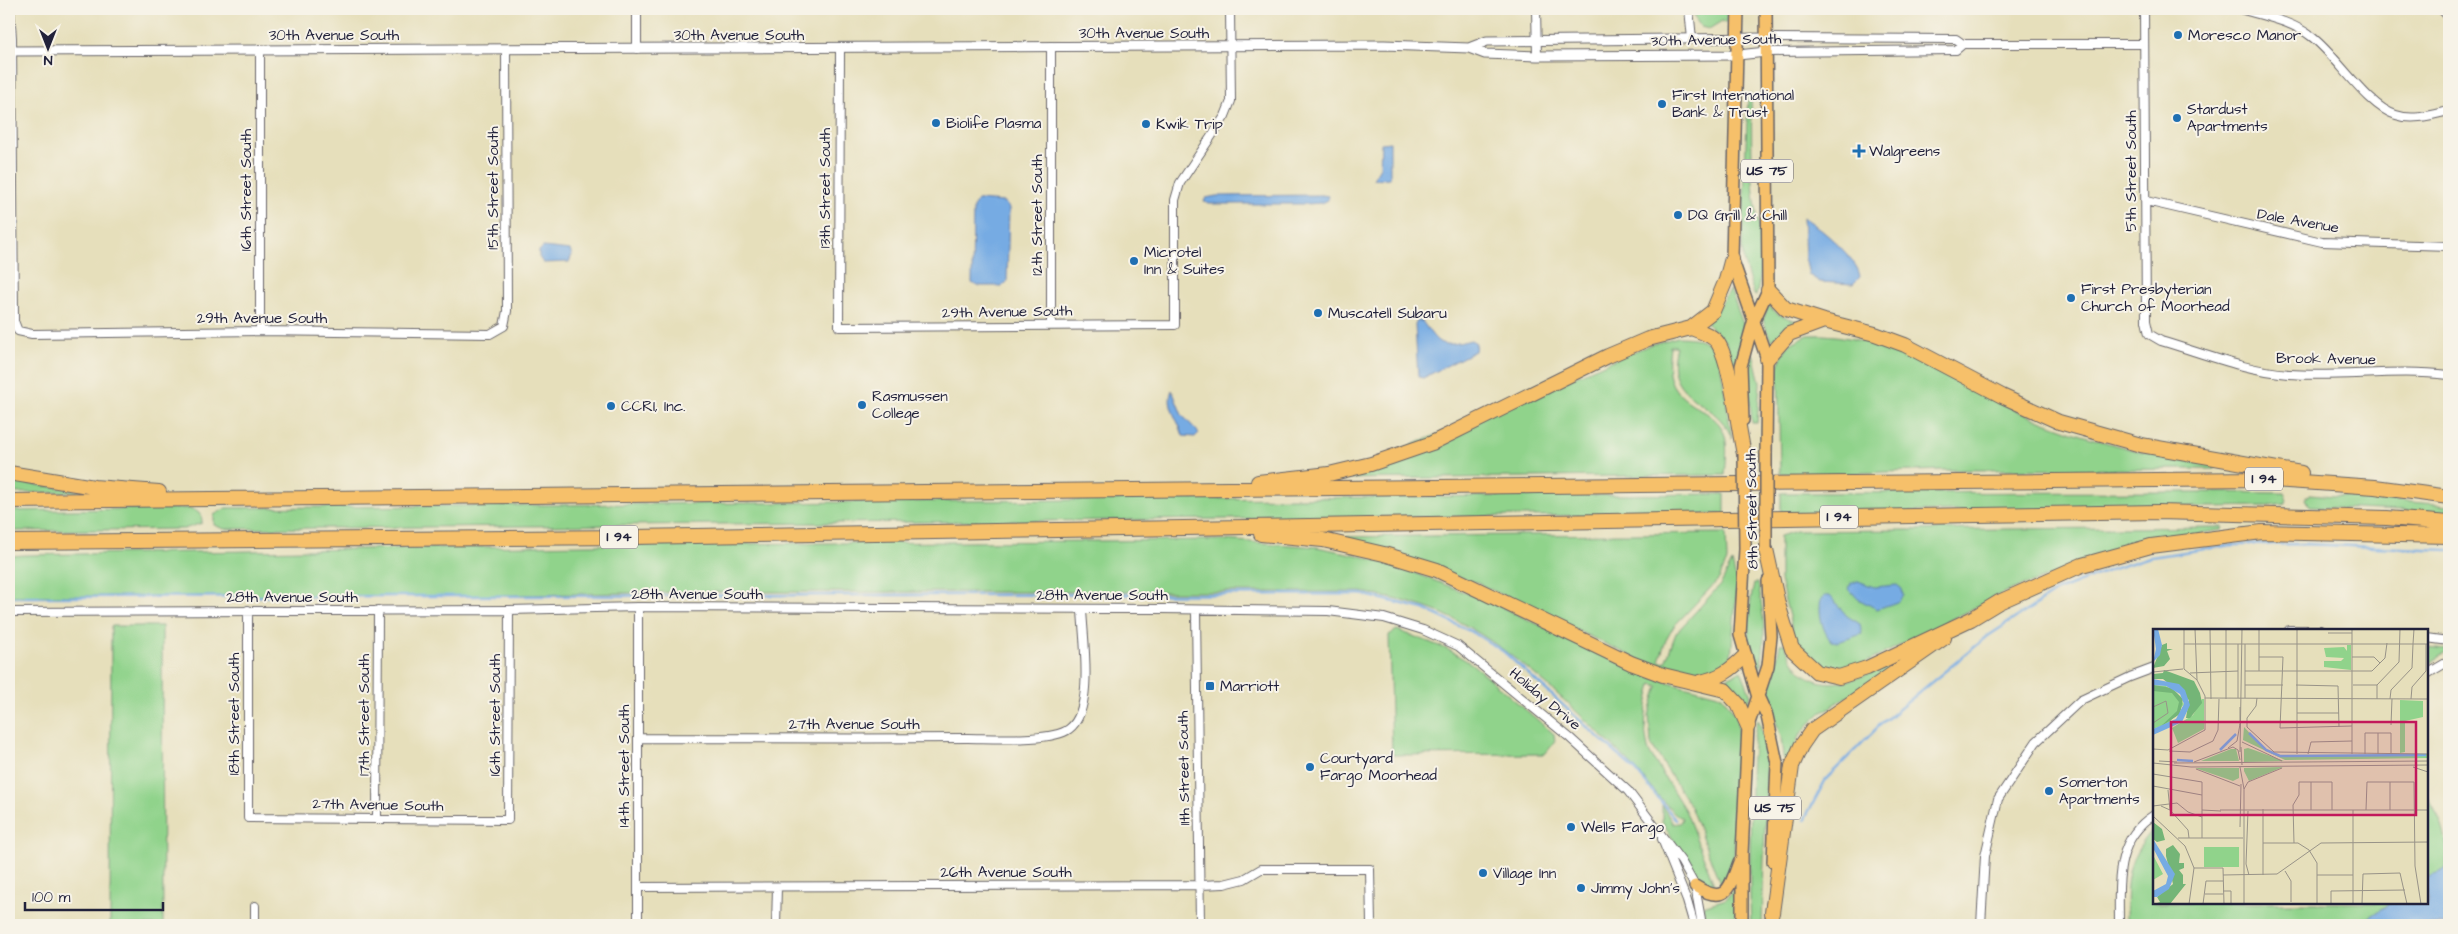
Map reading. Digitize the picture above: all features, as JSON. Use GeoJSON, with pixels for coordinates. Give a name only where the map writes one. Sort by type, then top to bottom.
{"type":"FeatureCollection","features":[{"type":"Feature","properties":{"kind":"highway"},"geometry":{"type":"LineString","coordinates":[[1160,491],[1329,474],[1371,464],[1432,443],[1608,356],[1648,339],[1691,328],[1713,311],[1726,280],[1732,258]]}},
{"type":"Feature","properties":{"kind":"highway"},"geometry":{"type":"LineString","coordinates":[[1768,290],[1786,309],[1824,322],[1875,334],[1905,345],[2002,396],[2059,422],[2141,445],[2375,487]]}},
{"type":"Feature","properties":{"kind":"highway"},"geometry":{"type":"LineString","coordinates":[[1767,359],[1789,334],[1824,322]]}},
{"type":"Feature","properties":{"kind":"highway"},"geometry":{"type":"LineString","coordinates":[[1691,328],[1718,341],[1727,370],[1744,454]]}},
{"type":"Feature","properties":{"kind":"highway"},"geometry":{"type":"LineString","coordinates":[[9,474],[94,487],[244,500]]}},
{"type":"Feature","properties":{"kind":"highway","name":"I 94"},"geometry":{"type":"LineString","coordinates":[[9,501],[2258,479],[2375,487],[2449,497]]}},
{"type":"Feature","properties":{"kind":"highway","name":"I 94"},"geometry":{"type":"LineString","coordinates":[[9,542],[613,537],[2158,512],[2387,518],[2449,523]]}},
{"type":"Feature","properties":{"kind":"highway"},"geometry":{"type":"LineString","coordinates":[[1228,527],[1260,534],[1323,540],[1384,554],[1437,570],[1632,663],[1663,675],[1725,690],[1738,704],[1748,726]]}},
{"type":"Feature","properties":{"kind":"highway"},"geometry":{"type":"LineString","coordinates":[[1771,919],[1792,766],[1812,730],[1840,708],[1999,602],[2082,565],[2151,546],[2262,532],[2449,536]]}},
{"type":"Feature","properties":{"kind":"highway"},"geometry":{"type":"LineString","coordinates":[[9,548],[80,541]]}},
{"type":"Feature","properties":{"kind":"highway"},"geometry":{"type":"LineString","coordinates":[[1766,549],[1778,604],[1792,650],[1808,666],[1827,676],[1839,677],[1867,668],[1971,619]]}},
{"type":"Feature","properties":{"kind":"highway"},"geometry":{"type":"LineString","coordinates":[[1697,682],[1715,679],[1730,671],[1745,656]]}},
{"type":"Feature","properties":{"kind":"main road","name":"8th Street South"},"geometry":{"type":"LineString","coordinates":[[1738,9],[1732,258],[1767,359],[1766,549],[1771,636],[1768,666],[1757,694],[1748,726],[1742,854],[1742,925]]}},
{"type":"Feature","properties":{"kind":"main road","name":"8th Street South"},"geometry":{"type":"LineString","coordinates":[[1766,9],[1768,290],[1753,323],[1741,366],[1745,549],[1740,635],[1757,694],[1767,716],[1777,763],[1771,919]]}},
{"type":"Feature","properties":{"kind":"main road"},"geometry":{"type":"LineString","coordinates":[[1695,886],[1710,896],[1719,895],[1730,885],[1742,854]]}},
{"type":"Feature","properties":{"kind":"street"},"geometry":{"type":"LineString","coordinates":[[10,9],[10,51]]}},
{"type":"Feature","properties":{"kind":"street"},"geometry":{"type":"LineString","coordinates":[[637,9],[637,49]]}},
{"type":"Feature","properties":{"kind":"street"},"geometry":{"type":"LineString","coordinates":[[1230,9],[1230,47]]}},
{"type":"Feature","properties":{"kind":"street"},"geometry":{"type":"LineString","coordinates":[[1536,9],[1537,56]]}},
{"type":"Feature","properties":{"kind":"street"},"geometry":{"type":"LineString","coordinates":[[1689,9],[1692,39]]}},
{"type":"Feature","properties":{"kind":"street","name":"5th Street South"},"geometry":{"type":"LineString","coordinates":[[2144,9],[2146,321],[2148,334]]}},
{"type":"Feature","properties":{"kind":"street"},"geometry":{"type":"LineString","coordinates":[[2240,9],[2293,26],[2311,36],[2381,108],[2397,116],[2416,118],[2449,111]]}},
{"type":"Feature","properties":{"kind":"street"},"geometry":{"type":"LineString","coordinates":[[2441,9],[2449,17]]}},
{"type":"Feature","properties":{"kind":"street","name":"30th Avenue South"},"geometry":{"type":"LineString","coordinates":[[1469,48],[1487,41],[1738,38],[1956,39],[1963,44],[2144,44]]}},
{"type":"Feature","properties":{"kind":"street"},"geometry":{"type":"LineString","coordinates":[[1879,38],[1879,51]]}},
{"type":"Feature","properties":{"kind":"street","name":"30th Avenue South"},"geometry":{"type":"LineString","coordinates":[[10,51],[840,49],[1384,45],[1469,48],[1485,54],[1537,56],[1956,50],[1963,44]]}},
{"type":"Feature","properties":{"kind":"street","name":"12th Street South"},"geometry":{"type":"LineString","coordinates":[[1051,46],[1051,325]]}},
{"type":"Feature","properties":{"kind":"street","name":"29th Avenue South"},"geometry":{"type":"LineString","coordinates":[[839,328],[1175,325],[1174,200],[1180,183],[1225,116],[1231,101],[1230,47]]}},
{"type":"Feature","properties":{"kind":"street","name":"16th Street South"},"geometry":{"type":"LineString","coordinates":[[260,49],[260,331]]}},
{"type":"Feature","properties":{"kind":"street","name":"15th Street South"},"geometry":{"type":"LineString","coordinates":[[504,326],[507,311],[506,49]]}},
{"type":"Feature","properties":{"kind":"street","name":"13th Street South"},"geometry":{"type":"LineString","coordinates":[[839,328],[840,49]]}},
{"type":"Feature","properties":{"kind":"street","name":"29th Avenue South"},"geometry":{"type":"LineString","coordinates":[[10,51],[14,321],[18,331],[32,334],[260,331],[490,334],[504,326]]}},
{"type":"Feature","properties":{"kind":"street","name":"Dale Avenue"},"geometry":{"type":"LineString","coordinates":[[2146,201],[2322,242],[2449,246]]}},
{"type":"Feature","properties":{"kind":"street","name":"Brook Avenue"},"geometry":{"type":"LineString","coordinates":[[2148,334],[2161,340],[2269,372],[2311,375],[2419,373],[2449,375]]}},
{"type":"Feature","properties":{"kind":"street","name":"28th Avenue South"},"geometry":{"type":"LineString","coordinates":[[9,612],[638,608],[1328,610],[1384,618]]}},
{"type":"Feature","properties":{"kind":"street","name":"14th Street South"},"geometry":{"type":"LineString","coordinates":[[638,608],[638,925]]}},
{"type":"Feature","properties":{"kind":"street","name":"27th Avenue South"},"geometry":{"type":"LineString","coordinates":[[638,738],[1038,737],[1055,735],[1069,729],[1080,715],[1085,698],[1082,609]]}},
{"type":"Feature","properties":{"kind":"street","name":"18th Street South"},"geometry":{"type":"LineString","coordinates":[[248,610],[248,818]]}},
{"type":"Feature","properties":{"kind":"street","name":"17th Street South"},"geometry":{"type":"LineString","coordinates":[[377,819],[378,610]]}},
{"type":"Feature","properties":{"kind":"street","name":"16th Street South"},"geometry":{"type":"LineString","coordinates":[[508,820],[509,610]]}},
{"type":"Feature","properties":{"kind":"street","name":"11th Street South"},"geometry":{"type":"LineString","coordinates":[[1196,611],[1200,925]]}},
{"type":"Feature","properties":{"kind":"street","name":"Holiday Drive"},"geometry":{"type":"LineString","coordinates":[[1384,618],[1423,630],[1458,646],[1570,738],[1628,792],[1662,837],[1672,847],[1695,886],[1702,925]]}},
{"type":"Feature","properties":{"kind":"street"},"geometry":{"type":"LineString","coordinates":[[2428,638],[2449,641]]}},
{"type":"Feature","properties":{"kind":"street"},"geometry":{"type":"LineString","coordinates":[[2428,673],[2449,660]]}},
{"type":"Feature","properties":{"kind":"street"},"geometry":{"type":"LineString","coordinates":[[1981,925],[1985,856],[1998,799],[2036,742],[2081,700],[2130,676],[2153,668]]}},
{"type":"Feature","properties":{"kind":"street"},"geometry":{"type":"LineString","coordinates":[[2119,925],[2122,854],[2133,836],[2153,816]]}},
{"type":"Feature","properties":{"kind":"street","name":"27th Avenue South"},"geometry":{"type":"LineString","coordinates":[[248,818],[508,820]]}},
{"type":"Feature","properties":{"kind":"street","name":"Holiday Drive"},"geometry":{"type":"LineString","coordinates":[[1662,837],[1687,901],[1694,925]]}},
{"type":"Feature","properties":{"kind":"street","name":"26th Avenue South"},"geometry":{"type":"LineString","coordinates":[[638,887],[1200,885],[1224,884],[1244,878],[1261,869],[1370,869],[1371,925]]}},
{"type":"Feature","properties":{"kind":"street"},"geometry":{"type":"LineString","coordinates":[[776,887],[776,925]]}},
{"type":"Feature","properties":{"kind":"street"},"geometry":{"type":"LineString","coordinates":[[255,906],[255,925]]}},
{"type":"Feature","properties":{"kind":"green space"},"geometry":{"type":"Polygon","coordinates":[[[1694,9],[1727,9],[1726,23],[1722,21],[1709,29],[1701,27],[1694,17],[1694,9]]]}},
{"type":"Feature","properties":{"kind":"green space"},"geometry":{"type":"Polygon","coordinates":[[[1748,94],[1751,94],[1753,183],[1761,253],[1761,267],[1756,295],[1754,295],[1744,263],[1742,248],[1748,94]]]}},
{"type":"Feature","properties":{"kind":"green space"},"geometry":{"type":"Polygon","coordinates":[[[1730,289],[1745,329],[1733,372],[1726,342],[1707,324],[1730,289]]]}},
{"type":"Feature","properties":{"kind":"green space"},"geometry":{"type":"Polygon","coordinates":[[[1768,306],[1778,314],[1799,322],[1786,327],[1771,341],[1763,320],[1768,306]]]}},
{"type":"Feature","properties":{"kind":"green space"},"geometry":{"type":"Polygon","coordinates":[[[1808,335],[1836,336],[1863,341],[1917,362],[2044,422],[2139,451],[2214,464],[2214,469],[1941,470],[1802,475],[1780,473],[1778,365],[1788,345],[1808,335]]]}},
{"type":"Feature","properties":{"kind":"green space"},"geometry":{"type":"Polygon","coordinates":[[[1678,337],[1704,341],[1713,348],[1720,361],[1732,439],[1725,425],[1683,389],[1676,378],[1674,364],[1676,346],[1670,346],[1669,374],[1673,385],[1679,394],[1721,426],[1727,450],[1725,475],[1331,479],[1652,344],[1678,337]]]}},
{"type":"Feature","properties":{"kind":"green space"},"geometry":{"type":"Polygon","coordinates":[[[1753,353],[1760,383],[1757,423],[1752,423],[1748,380],[1753,353]]]}},
{"type":"Feature","properties":{"kind":"green space"},"geometry":{"type":"Polygon","coordinates":[[[9,481],[88,492],[9,493],[9,481]]]}},
{"type":"Feature","properties":{"kind":"green space"},"geometry":{"type":"Polygon","coordinates":[[[1781,493],[2284,493],[2287,500],[2285,504],[2270,506],[1781,514],[1781,493]]]}},
{"type":"Feature","properties":{"kind":"green space"},"geometry":{"type":"Polygon","coordinates":[[[1725,494],[1725,514],[224,529],[214,525],[214,515],[226,508],[1725,494]]]}},
{"type":"Feature","properties":{"kind":"green space"},"geometry":{"type":"Polygon","coordinates":[[[2309,494],[2449,505],[2449,513],[2310,507],[2305,499],[2309,494]]]}},
{"type":"Feature","properties":{"kind":"green space"},"geometry":{"type":"Polygon","coordinates":[[[190,508],[199,513],[202,523],[184,529],[9,531],[9,511],[190,508]]]}},
{"type":"Feature","properties":{"kind":"green space"},"geometry":{"type":"Polygon","coordinates":[[[2223,527],[2222,530],[2154,540],[2005,592],[1863,664],[1843,670],[1820,668],[1796,645],[1780,580],[1780,536],[1796,531],[2223,527]]]}},
{"type":"Feature","properties":{"kind":"green space"},"geometry":{"type":"Polygon","coordinates":[[[1726,533],[1727,561],[1719,579],[1674,626],[1666,640],[1659,661],[1665,663],[1676,633],[1721,584],[1732,562],[1737,585],[1731,657],[1718,670],[1690,674],[1646,663],[1475,582],[1329,537],[1726,533]]]}},
{"type":"Feature","properties":{"kind":"green space"},"geometry":{"type":"Polygon","coordinates":[[[1223,540],[1317,547],[1357,555],[1402,568],[1495,604],[1649,677],[1722,696],[1736,715],[1741,750],[1740,794],[1735,817],[1734,862],[1725,884],[1721,886],[1690,806],[1651,744],[1649,715],[1658,686],[1652,684],[1647,709],[1645,726],[1649,752],[1686,812],[1715,887],[1708,886],[1692,872],[1662,821],[1662,805],[1673,824],[1680,823],[1682,818],[1670,809],[1627,760],[1540,679],[1492,642],[1443,614],[1414,604],[1362,592],[684,592],[467,596],[9,596],[9,556],[26,555],[586,545],[1223,540]]]}},
{"type":"Feature","properties":{"kind":"green space"},"geometry":{"type":"Polygon","coordinates":[[[1754,583],[1758,583],[1764,627],[1762,660],[1759,671],[1750,652],[1748,628],[1754,583]]]}},
{"type":"Feature","properties":{"kind":"green space"},"geometry":{"type":"Polygon","coordinates":[[[111,626],[162,626],[163,925],[110,925],[111,626]]]}},
{"type":"Feature","properties":{"kind":"green space"},"geometry":{"type":"Polygon","coordinates":[[[1397,630],[1447,649],[1472,664],[1554,734],[1555,742],[1545,754],[1392,755],[1389,635],[1397,630]]]}},
{"type":"Feature","properties":{"kind":"green space"},"geometry":{"type":"Polygon","coordinates":[[[1780,644],[1785,644],[1796,666],[1810,678],[1826,683],[1863,676],[1916,649],[1894,667],[1821,713],[1798,738],[1788,765],[1784,765],[1781,737],[1767,694],[1774,675],[1780,644]]]}},
{"type":"Feature","properties":{"kind":"green space"},"geometry":{"type":"Polygon","coordinates":[[[2428,648],[2447,650],[2447,653],[2428,663],[2428,648]]]}},
{"type":"Feature","properties":{"kind":"green space"},"geometry":{"type":"Polygon","coordinates":[[[1741,670],[1751,695],[1746,708],[1723,685],[1723,681],[1741,670]]]}},
{"type":"Feature","properties":{"kind":"green space"},"geometry":{"type":"Polygon","coordinates":[[[1757,720],[1759,720],[1767,756],[1762,925],[1751,925],[1751,773],[1757,720]]]}},
{"type":"Feature","properties":{"kind":"green space"},"geometry":{"type":"Polygon","coordinates":[[[2428,797],[2443,830],[2447,848],[2446,868],[2428,878],[2428,797]]]}},
{"type":"Feature","properties":{"kind":"green space"},"geometry":{"type":"Polygon","coordinates":[[[2153,829],[2153,904],[2390,904],[2358,925],[2126,925],[2126,896],[2129,873],[2137,852],[2153,829]]]}},
{"type":"Feature","properties":{"kind":"green space"},"geometry":{"type":"Polygon","coordinates":[[[1735,888],[1736,925],[1706,925],[1703,906],[1726,899],[1735,888]]]}},
{"type":"Feature","properties":{"kind":"water"},"geometry":{"type":"Polygon","coordinates":[[[1390,142],[1390,178],[1373,179],[1380,167],[1381,143],[1390,142]]]}},
{"type":"Feature","properties":{"kind":"water"},"geometry":{"type":"Polygon","coordinates":[[[1322,195],[1328,196],[1328,200],[1322,203],[1306,204],[1208,204],[1204,201],[1206,198],[1216,196],[1322,195]]]}},
{"type":"Feature","properties":{"kind":"water"},"geometry":{"type":"Polygon","coordinates":[[[978,200],[1004,202],[1009,208],[1007,282],[1003,286],[977,286],[972,283],[973,207],[978,200]]]}},
{"type":"Feature","properties":{"kind":"water"},"geometry":{"type":"Polygon","coordinates":[[[1803,217],[1818,227],[1853,261],[1860,277],[1853,284],[1820,282],[1809,275],[1805,258],[1803,217]]]}},
{"type":"Feature","properties":{"kind":"water"},"geometry":{"type":"Polygon","coordinates":[[[543,247],[570,250],[572,255],[569,262],[543,263],[539,257],[539,251],[543,247]]]}},
{"type":"Feature","properties":{"kind":"water"},"geometry":{"type":"Polygon","coordinates":[[[1417,321],[1422,321],[1441,343],[1452,344],[1471,340],[1476,343],[1475,351],[1423,378],[1418,377],[1415,325],[1417,321]]]}},
{"type":"Feature","properties":{"kind":"water"},"geometry":{"type":"Polygon","coordinates":[[[1172,390],[1182,415],[1199,433],[1195,437],[1183,436],[1171,408],[1170,396],[1172,390]]]}},
{"type":"Feature","properties":{"kind":"water"},"geometry":{"type":"Polygon","coordinates":[[[1858,581],[1874,587],[1897,585],[1902,589],[1903,596],[1897,602],[1877,609],[1858,599],[1849,589],[1851,583],[1858,581]]]}},
{"type":"Feature","properties":{"kind":"water"},"geometry":{"type":"Polygon","coordinates":[[[1825,596],[1830,596],[1847,616],[1860,624],[1862,634],[1838,642],[1831,641],[1825,632],[1820,616],[1821,599],[1825,596]]]}},
{"type":"Feature","properties":{"kind":"water"},"geometry":{"type":"Polygon","coordinates":[[[2449,866],[2449,925],[2358,925],[2390,904],[2428,904],[2428,878],[2449,866]]]}},
{"type":"Feature","properties":{"kind":"waterway"},"geometry":{"type":"LineString","coordinates":[[1804,820],[1826,779],[1883,722],[1988,636],[2057,591],[2110,570],[2150,557],[2233,545],[2303,544],[2449,550]]}},
{"type":"Feature","properties":{"kind":"waterway"},"geometry":{"type":"LineString","coordinates":[[9,597],[1361,594],[1424,609],[1474,633],[1504,652],[1636,771],[1676,820]]}},
{"type":"Feature","properties":{"kind":"place","name":"Moresco Manor"},"geometry":{"type":"Point","coordinates":[2178,35]}},
{"type":"Feature","properties":{"kind":"place","name":"First International Bank & Trust"},"geometry":{"type":"Point","coordinates":[1662,104]}},
{"type":"Feature","properties":{"kind":"place","name":"Stardust Apartments"},"geometry":{"type":"Point","coordinates":[2177,118]}},
{"type":"Feature","properties":{"kind":"place","name":"Biolife Plasma"},"geometry":{"type":"Point","coordinates":[936,123]}},
{"type":"Feature","properties":{"kind":"place","name":"Kwik Trip"},"geometry":{"type":"Point","coordinates":[1146,124]}},
{"type":"Feature","properties":{"kind":"place","name":"Walgreens"},"geometry":{"type":"Point","coordinates":[1859,151]}},
{"type":"Feature","properties":{"kind":"place","name":"DQ Grill & Chill"},"geometry":{"type":"Point","coordinates":[1678,215]}},
{"type":"Feature","properties":{"kind":"place","name":"Microtel Inn & Suites"},"geometry":{"type":"Point","coordinates":[1134,261]}},
{"type":"Feature","properties":{"kind":"place","name":"First Presbyterian Church of Moorhead"},"geometry":{"type":"Point","coordinates":[2071,298]}},
{"type":"Feature","properties":{"kind":"place","name":"Muscatell Subaru"},"geometry":{"type":"Point","coordinates":[1318,313]}},
{"type":"Feature","properties":{"kind":"place","name":"Rasmussen College"},"geometry":{"type":"Point","coordinates":[862,405]}},
{"type":"Feature","properties":{"kind":"place","name":"CCRI, Inc."},"geometry":{"type":"Point","coordinates":[611,406]}},
{"type":"Feature","properties":{"kind":"place","name":"Marriott"},"geometry":{"type":"Point","coordinates":[1210,686]}},
{"type":"Feature","properties":{"kind":"place","name":"Courtyard Fargo Moorhead"},"geometry":{"type":"Point","coordinates":[1310,767]}},
{"type":"Feature","properties":{"kind":"place","name":"Somerton Apartments"},"geometry":{"type":"Point","coordinates":[2049,791]}},
{"type":"Feature","properties":{"kind":"place","name":"Wells Fargo"},"geometry":{"type":"Point","coordinates":[1571,827]}},
{"type":"Feature","properties":{"kind":"place","name":"Village Inn"},"geometry":{"type":"Point","coordinates":[1483,873]}},
{"type":"Feature","properties":{"kind":"place","name":"Jimmy John's"},"geometry":{"type":"Point","coordinates":[1581,888]}}]}
